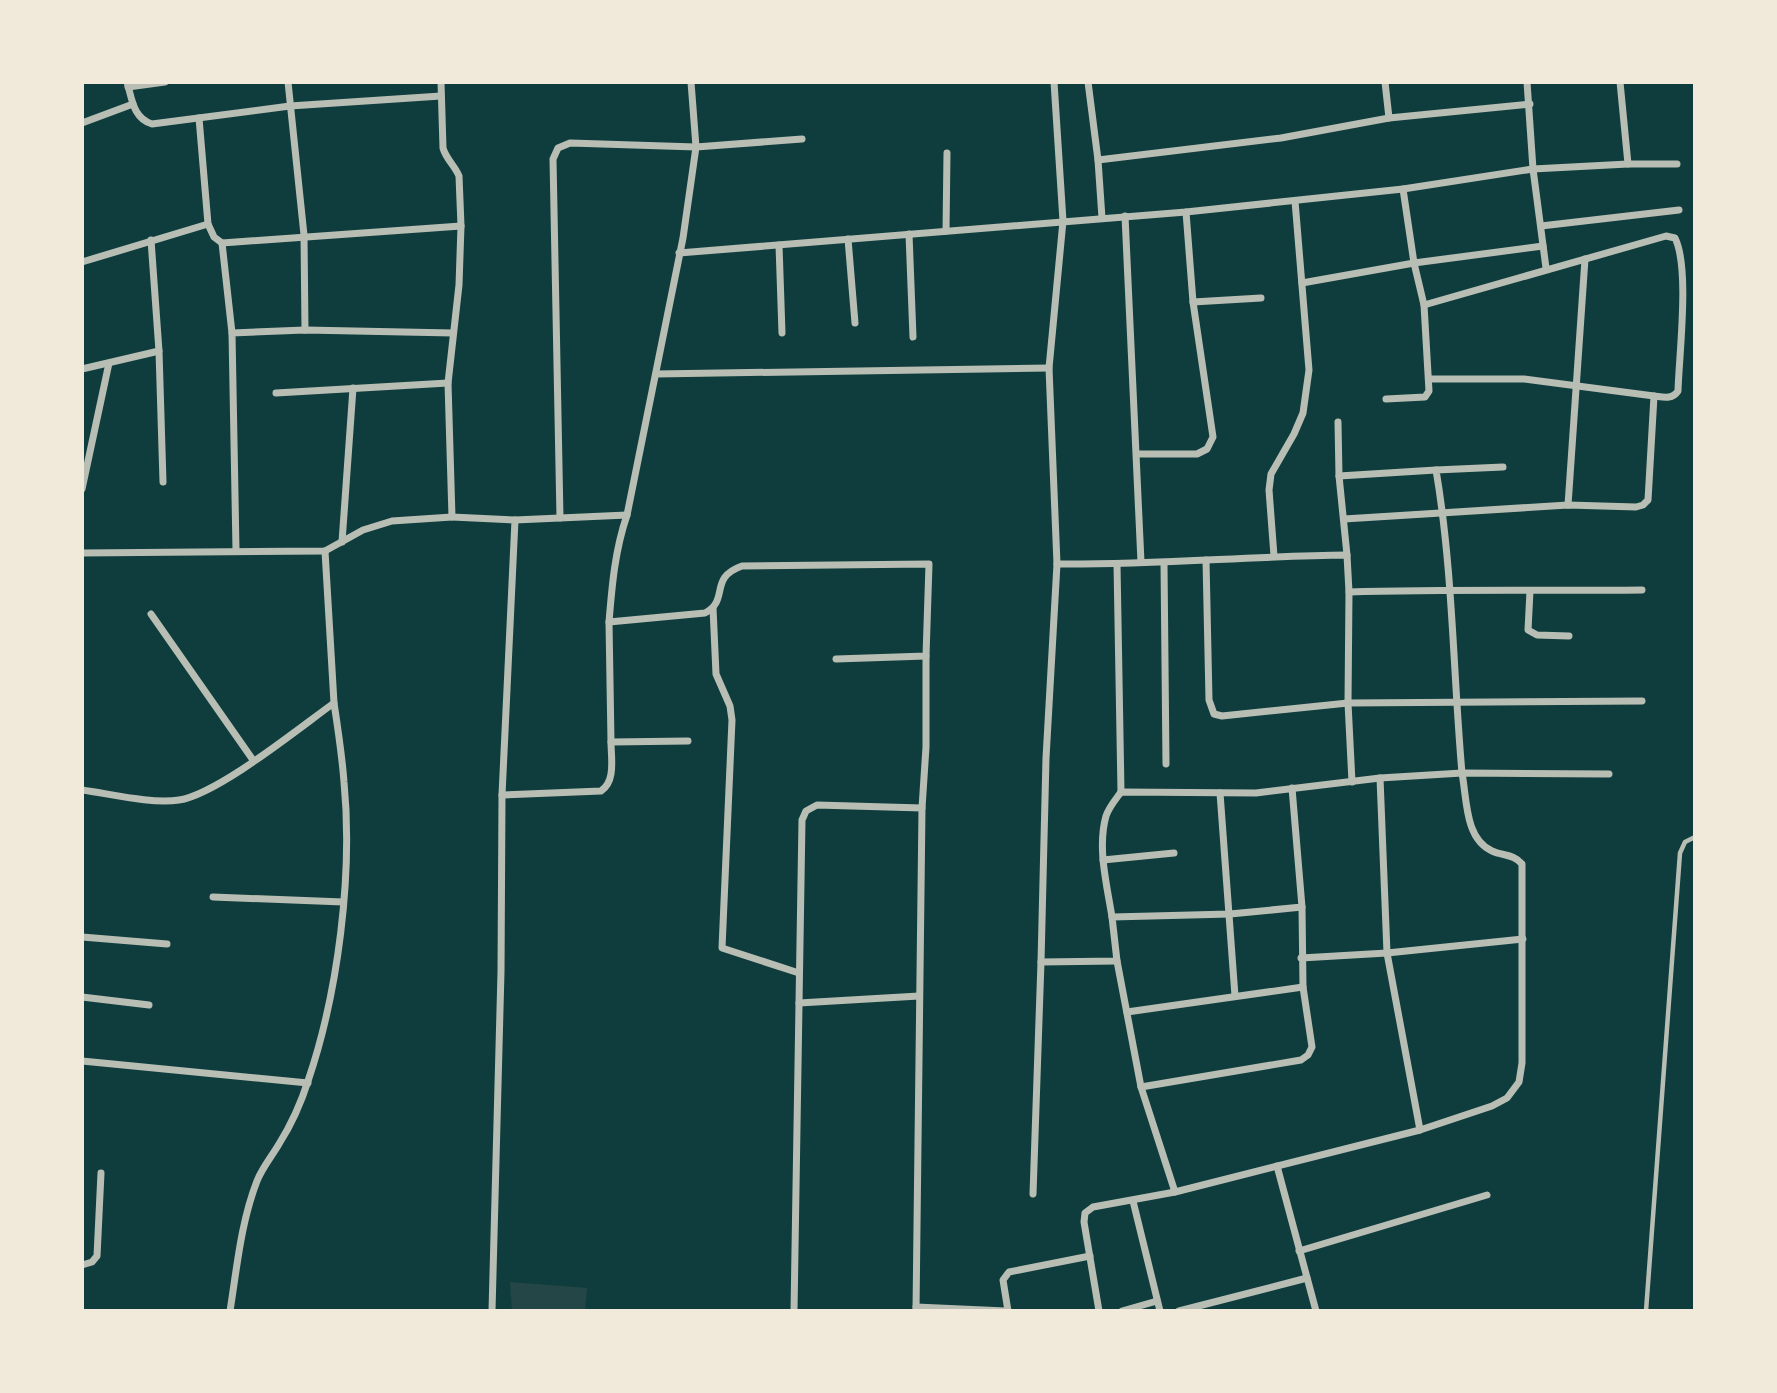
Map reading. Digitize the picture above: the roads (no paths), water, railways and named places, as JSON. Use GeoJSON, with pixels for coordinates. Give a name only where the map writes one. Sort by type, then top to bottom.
{"type":"FeatureCollection","features":[{"type":"Feature","properties":{"kind":"street"},"geometry":{"type":"LineString","coordinates":[[165,82],[127,85],[135,112],[142,121],[152,124],[290,106],[441,96]]}},
{"type":"Feature","properties":{"kind":"street"},"geometry":{"type":"LineString","coordinates":[[288,82],[304,235],[305,330]]}},
{"type":"Feature","properties":{"kind":"street"},"geometry":{"type":"LineString","coordinates":[[441,82],[443,148],[458,176],[461,226],[459,285],[448,383],[452,517]]}},
{"type":"Feature","properties":{"kind":"street"},"geometry":{"type":"LineString","coordinates":[[502,795],[601,791],[608,787],[611,780],[609,622],[612,583],[656,374],[696,147],[691,82]]}},
{"type":"Feature","properties":{"kind":"street"},"geometry":{"type":"LineString","coordinates":[[1033,1194],[1046,758],[1057,564],[1049,368],[1063,220],[1055,82]]}},
{"type":"Feature","properties":{"kind":"street"},"geometry":{"type":"LineString","coordinates":[[1088,82],[1102,218]]}},
{"type":"Feature","properties":{"kind":"street"},"geometry":{"type":"LineString","coordinates":[[1385,82],[1389,118]]}},
{"type":"Feature","properties":{"kind":"street"},"geometry":{"type":"LineString","coordinates":[[1527,82],[1533,170],[1546,268]]}},
{"type":"Feature","properties":{"kind":"street"},"geometry":{"type":"LineString","coordinates":[[1620,82],[1628,163]]}},
{"type":"Feature","properties":{"kind":"street"},"geometry":{"type":"LineString","coordinates":[[82,123],[133,104]]}},
{"type":"Feature","properties":{"kind":"street"},"geometry":{"type":"LineString","coordinates":[[1098,160],[1281,138],[1389,118],[1530,104]]}},
{"type":"Feature","properties":{"kind":"street"},"geometry":{"type":"LineString","coordinates":[[199,118],[208,224],[214,237],[222,243],[304,235],[461,226]]}},
{"type":"Feature","properties":{"kind":"street"},"geometry":{"type":"LineString","coordinates":[[560,518],[553,159],[558,148],[570,144],[696,147],[802,139]]}},
{"type":"Feature","properties":{"kind":"street"},"geometry":{"type":"LineString","coordinates":[[946,232],[947,153]]}},
{"type":"Feature","properties":{"kind":"street"},"geometry":{"type":"LineString","coordinates":[[679,253],[1186,212],[1403,188],[1533,170],[1628,163],[1677,163]]}},
{"type":"Feature","properties":{"kind":"street"},"geometry":{"type":"LineString","coordinates":[[1386,399],[1426,397],[1430,379],[1423,305],[1403,188]]}},
{"type":"Feature","properties":{"kind":"street"},"geometry":{"type":"LineString","coordinates":[[1274,555],[1269,491],[1271,474],[1294,434],[1307,396],[1309,370],[1295,201]]}},
{"type":"Feature","properties":{"kind":"street"},"geometry":{"type":"LineString","coordinates":[[1541,226],[1679,210]]}},
{"type":"Feature","properties":{"kind":"street"},"geometry":{"type":"LineString","coordinates":[[1137,454],[1198,454],[1207,449],[1213,437],[1193,302],[1186,212]]}},
{"type":"Feature","properties":{"kind":"street"},"geometry":{"type":"LineString","coordinates":[[1125,216],[1140,562]]}},
{"type":"Feature","properties":{"kind":"street"},"geometry":{"type":"LineString","coordinates":[[82,262],[208,224]]}},
{"type":"Feature","properties":{"kind":"street"},"geometry":{"type":"LineString","coordinates":[[909,234],[913,337]]}},
{"type":"Feature","properties":{"kind":"street"},"geometry":{"type":"LineString","coordinates":[[1423,305],[1666,236],[1675,238],[1680,247],[1682,302],[1678,391],[1670,398],[1524,379],[1430,379]]}},
{"type":"Feature","properties":{"kind":"street"},"geometry":{"type":"LineString","coordinates":[[848,239],[855,323]]}},
{"type":"Feature","properties":{"kind":"street"},"geometry":{"type":"LineString","coordinates":[[151,240],[159,351],[163,482]]}},
{"type":"Feature","properties":{"kind":"street"},"geometry":{"type":"LineString","coordinates":[[222,243],[232,333],[236,550]]}},
{"type":"Feature","properties":{"kind":"street"},"geometry":{"type":"LineString","coordinates":[[779,245],[782,333]]}},
{"type":"Feature","properties":{"kind":"street"},"geometry":{"type":"LineString","coordinates":[[1302,283],[1414,263],[1543,246]]}},
{"type":"Feature","properties":{"kind":"street"},"geometry":{"type":"LineString","coordinates":[[1568,505],[1585,259]]}},
{"type":"Feature","properties":{"kind":"street"},"geometry":{"type":"LineString","coordinates":[[1193,302],[1261,298]]}},
{"type":"Feature","properties":{"kind":"street"},"geometry":{"type":"LineString","coordinates":[[232,333],[305,330],[453,334]]}},
{"type":"Feature","properties":{"kind":"street"},"geometry":{"type":"LineString","coordinates":[[82,369],[159,351]]}},
{"type":"Feature","properties":{"kind":"street"},"geometry":{"type":"LineString","coordinates":[[82,489],[109,363]]}},
{"type":"Feature","properties":{"kind":"street"},"geometry":{"type":"LineString","coordinates":[[656,374],[1049,368]]}},
{"type":"Feature","properties":{"kind":"street"},"geometry":{"type":"LineString","coordinates":[[276,393],[448,383]]}},
{"type":"Feature","properties":{"kind":"street"},"geometry":{"type":"LineString","coordinates":[[342,542],[353,388]]}},
{"type":"Feature","properties":{"kind":"street"},"geometry":{"type":"LineString","coordinates":[[1344,519],[1568,505],[1643,505],[1648,500],[1654,396]]}},
{"type":"Feature","properties":{"kind":"street"},"geometry":{"type":"LineString","coordinates":[[1338,422],[1339,476],[1349,592],[1348,702],[1352,782]]}},
{"type":"Feature","properties":{"kind":"street"},"geometry":{"type":"LineString","coordinates":[[1339,476],[1503,467]]}},
{"type":"Feature","properties":{"kind":"street"},"geometry":{"type":"LineString","coordinates":[[1099,1311],[1084,1222],[1086,1213],[1093,1207],[1175,1192],[1420,1130],[1492,1106],[1507,1098],[1519,1082],[1522,1063],[1522,864],[1516,857],[1497,853],[1480,845],[1472,831],[1462,773],[1455,701],[1451,589],[1444,514],[1436,470]]}},
{"type":"Feature","properties":{"kind":"street"},"geometry":{"type":"LineString","coordinates":[[82,553],[325,551],[363,530],[392,521],[452,517],[515,520],[627,515]]}},
{"type":"Feature","properties":{"kind":"street"},"geometry":{"type":"LineString","coordinates":[[492,1311],[501,972],[502,795],[515,520]]}},
{"type":"Feature","properties":{"kind":"street"},"geometry":{"type":"LineString","coordinates":[[230,1311],[245,1219],[258,1178],[280,1142],[307,1083],[320,1043],[344,902],[347,842],[345,783],[334,702],[325,551]]}},
{"type":"Feature","properties":{"kind":"street"},"geometry":{"type":"LineString","coordinates":[[1057,564],[1164,563],[1274,555],[1347,555]]}},
{"type":"Feature","properties":{"kind":"street"},"geometry":{"type":"LineString","coordinates":[[1206,560],[1209,701],[1214,714],[1222,716],[1348,702],[1642,701]]}},
{"type":"Feature","properties":{"kind":"street"},"geometry":{"type":"LineString","coordinates":[[1164,563],[1166,764]]}},
{"type":"Feature","properties":{"kind":"street"},"geometry":{"type":"LineString","coordinates":[[609,622],[705,612],[717,603],[723,577],[742,566],[929,564],[926,747],[922,808],[916,1309],[1007,1311],[1003,1280],[1009,1272],[1090,1256]]}},
{"type":"Feature","properties":{"kind":"street"},"geometry":{"type":"LineString","coordinates":[[1117,564],[1122,792],[1107,813],[1103,860],[1117,961],[1141,1087],[1175,1192]]}},
{"type":"Feature","properties":{"kind":"street"},"geometry":{"type":"LineString","coordinates":[[1349,592],[1451,589],[1642,590]]}},
{"type":"Feature","properties":{"kind":"street"},"geometry":{"type":"LineString","coordinates":[[1530,591],[1528,631],[1537,635],[1569,636]]}},
{"type":"Feature","properties":{"kind":"street"},"geometry":{"type":"LineString","coordinates":[[713,608],[716,674],[730,706],[732,720],[722,948],[799,974]]}},
{"type":"Feature","properties":{"kind":"street"},"geometry":{"type":"LineString","coordinates":[[151,614],[253,760]]}},
{"type":"Feature","properties":{"kind":"street"},"geometry":{"type":"LineString","coordinates":[[836,659],[926,656]]}},
{"type":"Feature","properties":{"kind":"street"},"geometry":{"type":"LineString","coordinates":[[82,790],[179,800],[207,790],[334,702]]}},
{"type":"Feature","properties":{"kind":"street"},"geometry":{"type":"LineString","coordinates":[[611,742],[688,741]]}},
{"type":"Feature","properties":{"kind":"street"},"geometry":{"type":"LineString","coordinates":[[1122,792],[1256,793],[1380,778],[1462,773],[1609,774]]}},
{"type":"Feature","properties":{"kind":"street"},"geometry":{"type":"LineString","coordinates":[[1380,778],[1387,953],[1420,1130]]}},
{"type":"Feature","properties":{"kind":"street"},"geometry":{"type":"LineString","coordinates":[[1141,1087],[1301,1060],[1308,1055],[1312,1047],[1303,987],[1301,907],[1292,788]]}},
{"type":"Feature","properties":{"kind":"street"},"geometry":{"type":"LineString","coordinates":[[1220,793],[1234,996]]}},
{"type":"Feature","properties":{"kind":"street"},"geometry":{"type":"LineString","coordinates":[[794,1311],[802,820],[806,811],[817,805],[922,808]]}},
{"type":"Feature","properties":{"kind":"street"},"geometry":{"type":"LineString","coordinates":[[1103,860],[1174,853]]}},
{"type":"Feature","properties":{"kind":"street"},"geometry":{"type":"LineString","coordinates":[[214,897],[344,902]]}},
{"type":"Feature","properties":{"kind":"street"},"geometry":{"type":"LineString","coordinates":[[1112,918],[1230,914],[1301,907]]}},
{"type":"Feature","properties":{"kind":"street"},"geometry":{"type":"LineString","coordinates":[[82,937],[167,944]]}},
{"type":"Feature","properties":{"kind":"street"},"geometry":{"type":"LineString","coordinates":[[1301,958],[1387,953],[1522,939]]}},
{"type":"Feature","properties":{"kind":"street"},"geometry":{"type":"LineString","coordinates":[[1041,962],[1117,961]]}},
{"type":"Feature","properties":{"kind":"street"},"geometry":{"type":"LineString","coordinates":[[1127,1012],[1303,987]]}},
{"type":"Feature","properties":{"kind":"street"},"geometry":{"type":"LineString","coordinates":[[799,1003],[919,996]]}},
{"type":"Feature","properties":{"kind":"street"},"geometry":{"type":"LineString","coordinates":[[82,997],[149,1005]]}},
{"type":"Feature","properties":{"kind":"street"},"geometry":{"type":"LineString","coordinates":[[82,1061],[307,1083]]}},
{"type":"Feature","properties":{"kind":"street"},"geometry":{"type":"LineString","coordinates":[[1277,1166],[1316,1311]]}},
{"type":"Feature","properties":{"kind":"street"},"geometry":{"type":"LineString","coordinates":[[82,1265],[92,1262],[97,1256],[101,1172]]}},
{"type":"Feature","properties":{"kind":"street"},"geometry":{"type":"LineString","coordinates":[[1299,1251],[1487,1195]]}},
{"type":"Feature","properties":{"kind":"street"},"geometry":{"type":"LineString","coordinates":[[1133,1201],[1160,1311]]}},
{"type":"Feature","properties":{"kind":"street"},"geometry":{"type":"LineString","coordinates":[[1179,1311],[1307,1278]]}},
{"type":"Feature","properties":{"kind":"street"},"geometry":{"type":"LineString","coordinates":[[1122,1311],[1157,1301]]}},
{"type":"Feature","properties":{"kind":"lane"},"geometry":{"type":"LineString","coordinates":[[1646,1311],[1680,853],[1685,842],[1695,837]]}}]}
